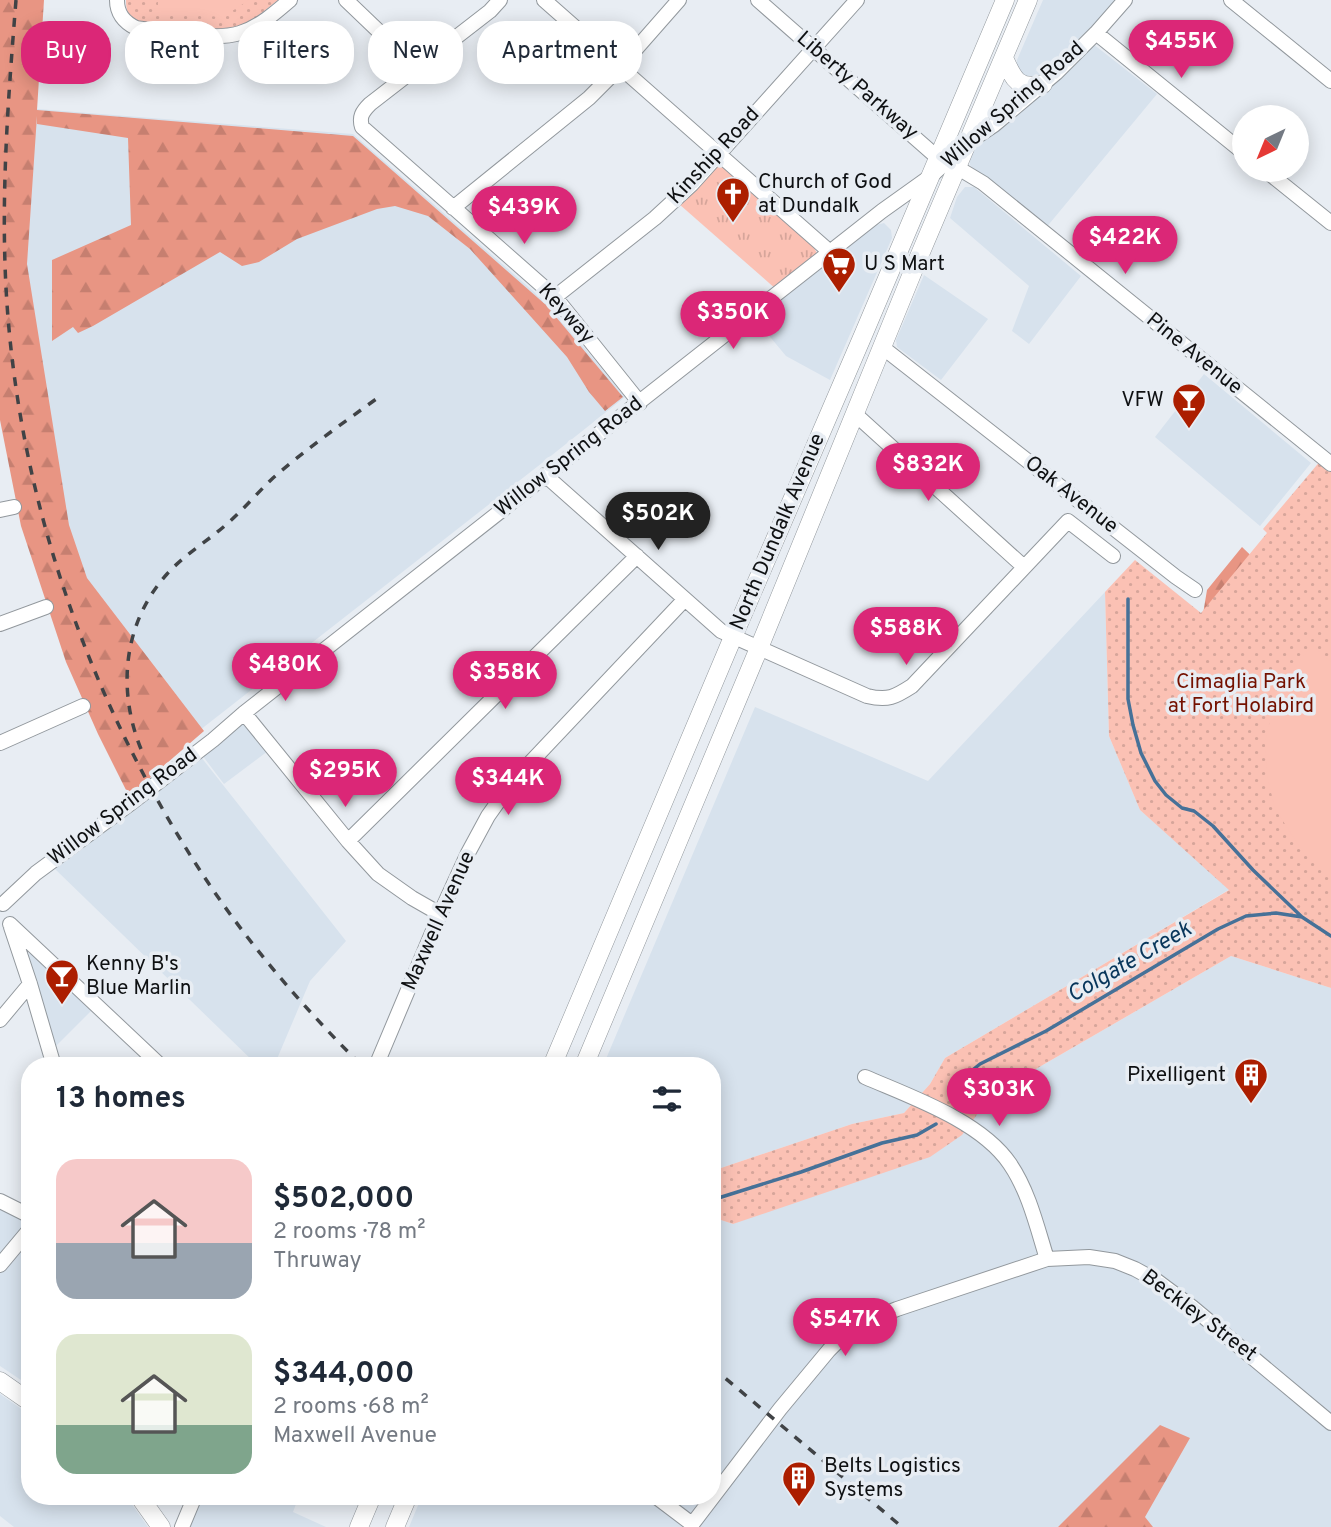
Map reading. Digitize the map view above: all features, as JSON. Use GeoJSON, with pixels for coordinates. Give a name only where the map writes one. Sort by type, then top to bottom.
{"type":"FeatureCollection","features":[{"type":"Feature","properties":{"kind":"main road","name":"North Dundalk Avenue"},"geometry":{"type":"LineString","coordinates":[[588,1057],[882,347],[1005,0]]}},
{"type":"Feature","properties":{"kind":"main road","name":"North Dundalk Avenue"},"geometry":{"type":"LineString","coordinates":[[556,1057],[931,176],[967,144],[1028,0]]}},
{"type":"Feature","properties":{"kind":"main road"},"geometry":{"type":"LineString","coordinates":[[1004,58],[1020,83],[1033,86],[1043,83]]}},
{"type":"Feature","properties":{"kind":"main road"},"geometry":{"type":"LineString","coordinates":[[0,1381],[21,1396]]}},
{"type":"Feature","properties":{"kind":"main road"},"geometry":{"type":"LineString","coordinates":[[145,1505],[160,1527]]}},
{"type":"Feature","properties":{"kind":"main road"},"geometry":{"type":"LineString","coordinates":[[359,1527],[368,1505]]}},
{"type":"Feature","properties":{"kind":"main road"},"geometry":{"type":"LineString","coordinates":[[395,1527],[404,1505]]}},
{"type":"Feature","properties":{"kind":"street"},"geometry":{"type":"LineString","coordinates":[[117,0],[120,15],[136,28],[214,36],[227,36],[250,29],[290,0]]}},
{"type":"Feature","properties":{"kind":"street"},"geometry":{"type":"LineString","coordinates":[[346,0],[368,21]]}},
{"type":"Feature","properties":{"kind":"street"},"geometry":{"type":"LineString","coordinates":[[463,31],[500,0]]}},
{"type":"Feature","properties":{"kind":"street"},"geometry":{"type":"LineString","coordinates":[[544,0],[568,21]]}},
{"type":"Feature","properties":{"kind":"street"},"geometry":{"type":"LineString","coordinates":[[642,42],[678,0]]}},
{"type":"Feature","properties":{"kind":"street","name":"Liberty Parkway"},"geometry":{"type":"LineString","coordinates":[[758,0],[948,162]]}},
{"type":"Feature","properties":{"kind":"street","name":"Kinship Road"},"geometry":{"type":"LineString","coordinates":[[555,297],[655,218],[692,184],[857,0]]}},
{"type":"Feature","properties":{"kind":"street","name":"Willow Spring Road"},"geometry":{"type":"LineString","coordinates":[[967,144],[1043,83],[1096,33],[1125,0]]}},
{"type":"Feature","properties":{"kind":"street"},"geometry":{"type":"LineString","coordinates":[[1231,0],[1331,81]]}},
{"type":"Feature","properties":{"kind":"street"},"geometry":{"type":"LineString","coordinates":[[1096,33],[1232,143]]}},
{"type":"Feature","properties":{"kind":"street","name":"Keyway"},"geometry":{"type":"LineString","coordinates":[[395,84],[361,115],[362,127],[555,297],[640,403]]}},
{"type":"Feature","properties":{"kind":"street"},"geometry":{"type":"LineString","coordinates":[[453,208],[603,84]]}},
{"type":"Feature","properties":{"kind":"street"},"geometry":{"type":"LineString","coordinates":[[641,84],[831,252]]}},
{"type":"Feature","properties":{"kind":"street","name":"Pine Avenue"},"geometry":{"type":"LineString","coordinates":[[948,162],[983,183],[1331,464]]}},
{"type":"Feature","properties":{"kind":"street","name":"Willow Spring Road"},"geometry":{"type":"LineString","coordinates":[[1,900],[213,740],[545,475],[931,176]]}},
{"type":"Feature","properties":{"kind":"street"},"geometry":{"type":"LineString","coordinates":[[1280,182],[1331,223]]}},
{"type":"Feature","properties":{"kind":"street","name":"Oak Avenue"},"geometry":{"type":"LineString","coordinates":[[882,347],[1195,590]]}},
{"type":"Feature","properties":{"kind":"street"},"geometry":{"type":"LineString","coordinates":[[855,414],[1024,567]]}},
{"type":"Feature","properties":{"kind":"street"},"geometry":{"type":"LineString","coordinates":[[545,475],[721,631],[867,696],[883,699],[899,695],[912,686],[1068,521],[1112,556]]}},
{"type":"Feature","properties":{"kind":"street"},"geometry":{"type":"LineString","coordinates":[[348,841],[637,556]]}},
{"type":"Feature","properties":{"kind":"street","name":"Maxwell Avenue"},"geometry":{"type":"LineString","coordinates":[[380,1057],[440,914],[488,816],[527,766],[685,599]]}},
{"type":"Feature","properties":{"kind":"street"},"geometry":{"type":"LineString","coordinates":[[0,624],[46,607]]}},
{"type":"Feature","properties":{"kind":"street"},"geometry":{"type":"LineString","coordinates":[[0,743],[83,706]]}},
{"type":"Feature","properties":{"kind":"street"},"geometry":{"type":"LineString","coordinates":[[244,713],[378,874],[440,914]]}},
{"type":"Feature","properties":{"kind":"street"},"geometry":{"type":"LineString","coordinates":[[1,900],[51,1057]]}},
{"type":"Feature","properties":{"kind":"street"},"geometry":{"type":"LineString","coordinates":[[10,924],[151,1057]]}},
{"type":"Feature","properties":{"kind":"street"},"geometry":{"type":"LineString","coordinates":[[0,1020],[30,984]]}},
{"type":"Feature","properties":{"kind":"street"},"geometry":{"type":"LineString","coordinates":[[865,1077],[924,1102],[962,1122],[1005,1157],[1023,1189],[1047,1259]]}},
{"type":"Feature","properties":{"kind":"street"},"geometry":{"type":"LineString","coordinates":[[0,1200],[21,1211]]}},
{"type":"Feature","properties":{"kind":"street"},"geometry":{"type":"LineString","coordinates":[[0,1265],[21,1240]]}},
{"type":"Feature","properties":{"kind":"street","name":"Beckley Street"},"geometry":{"type":"LineString","coordinates":[[721,1486],[780,1409],[843,1336],[864,1322],[897,1309],[1047,1259],[1090,1257],[1115,1261],[1157,1281],[1331,1423]]}},
{"type":"Feature","properties":{"kind":"street"},"geometry":{"type":"LineString","coordinates":[[182,1527],[191,1505]]}},
{"type":"Feature","properties":{"kind":"street"},"geometry":{"type":"LineString","coordinates":[[666,1505],[691,1525]]}},
{"type":"Feature","properties":{"kind":"street","name":"Beckley Street"},"geometry":{"type":"LineString","coordinates":[[691,1525],[706,1505]]}},
{"type":"Feature","properties":{"kind":"shaded area"},"geometry":{"type":"Polygon","coordinates":[[[1043,0],[1120,0],[1033,79],[1022,75],[1017,68],[1017,60],[1043,0]]]}},
{"type":"Feature","properties":{"kind":"shaded area"},"geometry":{"type":"Polygon","coordinates":[[[1093,44],[1157,94],[1045,229],[978,174],[970,165],[970,158],[974,146],[1093,44]]]}},
{"type":"Feature","properties":{"kind":"shaded area"},"geometry":{"type":"Polygon","coordinates":[[[25,108],[353,134],[548,304],[625,397],[154,766],[83,595],[23,307],[25,108]]]}},
{"type":"Feature","properties":{"kind":"shaded area"},"geometry":{"type":"Polygon","coordinates":[[[965,187],[974,187],[1081,276],[1029,344],[1012,331],[1029,286],[950,218],[957,197],[965,187]]]}},
{"type":"Feature","properties":{"kind":"shaded area"},"geometry":{"type":"Polygon","coordinates":[[[884,223],[891,230],[892,238],[830,380],[786,356],[756,320],[876,225],[884,223]]]}},
{"type":"Feature","properties":{"kind":"shaded area"},"geometry":{"type":"Polygon","coordinates":[[[924,275],[988,319],[941,380],[897,347],[896,340],[924,275]]]}},
{"type":"Feature","properties":{"kind":"shaded area"},"geometry":{"type":"Polygon","coordinates":[[[1204,374],[1311,463],[1260,526],[1155,437],[1204,374]]]}},
{"type":"Feature","properties":{"kind":"shaded area"},"geometry":{"type":"Polygon","coordinates":[[[1105,592],[1109,736],[1140,810],[1230,889],[945,1058],[930,1084],[904,1113],[852,1124],[721,1168],[721,1057],[607,1057],[755,707],[928,781],[1105,592]]]}},
{"type":"Feature","properties":{"kind":"shaded area"},"geometry":{"type":"Polygon","coordinates":[[[242,724],[249,725],[268,751],[224,784],[202,755],[242,724]]]}},
{"type":"Feature","properties":{"kind":"shaded area"},"geometry":{"type":"Polygon","coordinates":[[[201,757],[346,941],[310,981],[278,1057],[249,1057],[55,869],[201,757]]]}},
{"type":"Feature","properties":{"kind":"shaded area"},"geometry":{"type":"Polygon","coordinates":[[[32,952],[91,1011],[54,1048],[24,956],[32,952]]]}},
{"type":"Feature","properties":{"kind":"shaded area"},"geometry":{"type":"Polygon","coordinates":[[[1231,956],[1331,988],[1331,1527],[409,1527],[418,1505],[721,1505],[721,1220],[733,1224],[981,1109],[998,1091],[1231,956]]]}},
{"type":"Feature","properties":{"kind":"shaded area"},"geometry":{"type":"Polygon","coordinates":[[[0,1206],[21,1216],[21,1380],[0,1366],[0,1206]]]}},
{"type":"Feature","properties":{"kind":"shaded area"},"geometry":{"type":"Polygon","coordinates":[[[0,1394],[21,1409],[21,1505],[132,1505],[148,1527],[14,1527],[0,1516],[0,1394]]]}},
{"type":"Feature","properties":{"kind":"shaded area"},"geometry":{"type":"Polygon","coordinates":[[[198,1505],[296,1505],[293,1512],[326,1527],[189,1527],[198,1505]]]}},
{"type":"Feature","properties":{"kind":"green space"},"geometry":{"type":"Polygon","coordinates":[[[0,0],[44,0],[43,21],[21,21],[21,84],[39,84],[37,110],[353,136],[546,305],[623,397],[605,411],[589,392],[567,357],[470,249],[428,216],[395,206],[377,209],[297,239],[259,262],[242,266],[220,252],[93,326],[78,333],[73,327],[52,341],[52,260],[131,225],[128,138],[37,124],[37,116],[27,264],[69,525],[87,578],[204,731],[129,796],[66,662],[21,526],[0,420],[0,0]]]}},
{"type":"Feature","properties":{"kind":"green space"},"geometry":{"type":"Polygon","coordinates":[[[126,0],[278,0],[252,21],[238,21],[238,28],[229,30],[224,30],[224,21],[136,21],[126,7],[126,0]]]}},
{"type":"Feature","properties":{"kind":"green space"},"geometry":{"type":"Polygon","coordinates":[[[158,0],[249,0],[223,17],[158,12],[158,0]]]}},
{"type":"Feature","properties":{"kind":"green space"},"geometry":{"type":"Polygon","coordinates":[[[722,165],[811,243],[817,253],[816,257],[777,290],[679,204],[713,168],[722,165]]]}},
{"type":"Feature","properties":{"kind":"green space","name":"Cimaglia Park at Fort Holabird"},"geometry":{"type":"Polygon","coordinates":[[[1327,453],[1331,456],[1331,988],[1231,956],[998,1091],[962,1135],[930,1157],[733,1224],[721,1220],[721,1168],[852,1124],[904,1113],[930,1084],[945,1058],[1229,890],[1140,810],[1109,736],[1105,592],[1135,560],[1201,613],[1267,533],[1263,529],[1327,453]]]}},
{"type":"Feature","properties":{"kind":"green space"},"geometry":{"type":"Polygon","coordinates":[[[1242,547],[1287,590],[1201,626],[1207,590],[1242,547]]]}},
{"type":"Feature","properties":{"kind":"green space"},"geometry":{"type":"Polygon","coordinates":[[[1312,645],[1331,662],[1331,864],[1323,872],[1304,853],[1275,809],[1267,775],[1265,742],[1273,707],[1288,677],[1312,645]]]}},
{"type":"Feature","properties":{"kind":"green space"},"geometry":{"type":"Polygon","coordinates":[[[1160,1425],[1190,1438],[1145,1517],[1153,1527],[1058,1527],[1160,1425]]]}},
{"type":"Feature","properties":{"kind":"waterway"},"geometry":{"type":"LineString","coordinates":[[1128,599],[1128,699],[1141,753],[1155,781],[1166,795],[1182,808],[1194,811],[1213,826],[1253,870],[1302,917]]}},
{"type":"Feature","properties":{"kind":"waterway","name":"Colgate Creek"},"geometry":{"type":"LineString","coordinates":[[953,1086],[980,1064],[1046,1031],[1218,929],[1246,916],[1276,913],[1302,917],[1331,936]]}},
{"type":"Feature","properties":{"kind":"waterway","name":"Colgate Creek"},"geometry":{"type":"LineString","coordinates":[[721,1197],[882,1143],[917,1135],[936,1124]]}},
{"type":"Feature","properties":{"kind":"railway"},"geometry":{"type":"LineString","coordinates":[[16,0],[5,190],[7,304],[15,380],[28,456],[46,530],[69,603],[96,675],[128,745],[205,878],[240,928],[279,976],[353,1057]]}},
{"type":"Feature","properties":{"kind":"railway"},"geometry":{"type":"LineString","coordinates":[[141,749],[129,704],[128,658],[133,635],[152,593],[174,567],[228,523],[273,478],[379,397]]}},
{"type":"Feature","properties":{"kind":"railway"},"geometry":{"type":"LineString","coordinates":[[721,1375],[902,1527]]}},
{"type":"Feature","properties":{"kind":"place","name":"Church of God at Dundalk"},"geometry":{"type":"Point","coordinates":[733,224]}},
{"type":"Feature","properties":{"kind":"place","name":"U S Mart"},"geometry":{"type":"Point","coordinates":[839,294]}},
{"type":"Feature","properties":{"kind":"place","name":"VFW"},"geometry":{"type":"Point","coordinates":[1189,430]}},
{"type":"Feature","properties":{"kind":"place","name":"Kenny B's Blue Marlin"},"geometry":{"type":"Point","coordinates":[62,1006]}},
{"type":"Feature","properties":{"kind":"place","name":"Pixelligent"},"geometry":{"type":"Point","coordinates":[1251,1105]}},
{"type":"Feature","properties":{"kind":"place","name":"Belts Logistics Systems"},"geometry":{"type":"Point","coordinates":[799,1508]}}]}
